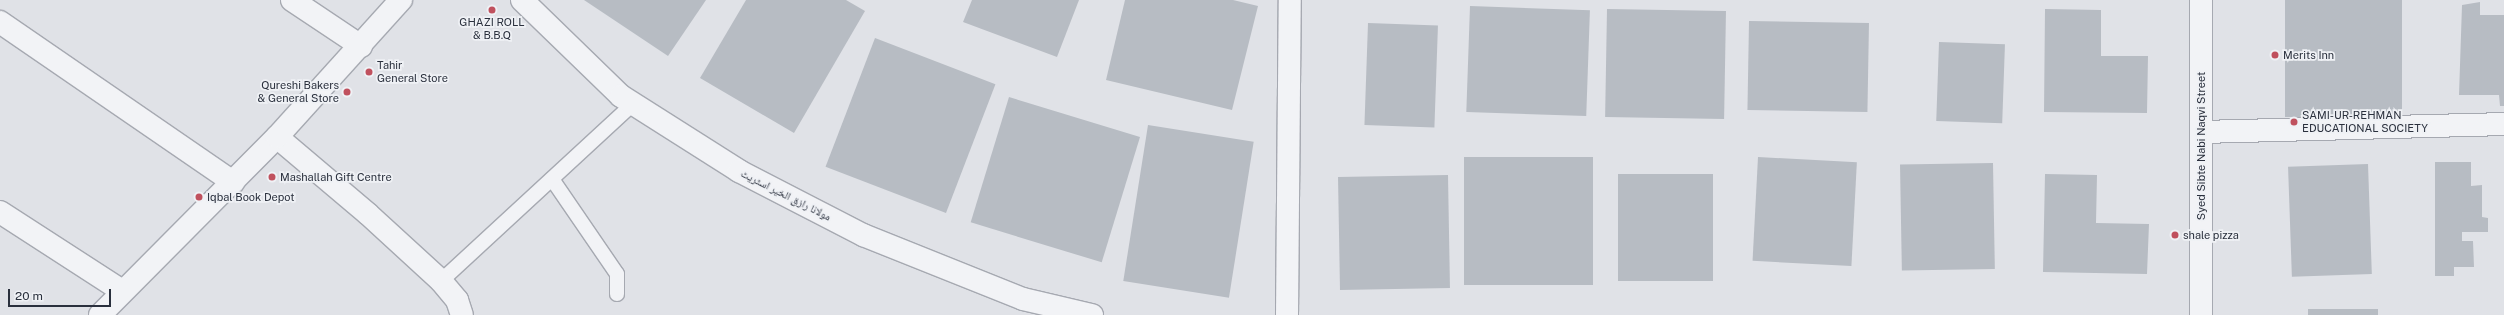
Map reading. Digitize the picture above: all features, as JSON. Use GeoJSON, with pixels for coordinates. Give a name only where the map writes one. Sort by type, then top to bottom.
{"type":"FeatureCollection","features":[{"type":"Feature","properties":{"kind":"street"},"geometry":{"type":"LineString","coordinates":[[292,0],[361,46]]}},
{"type":"Feature","properties":{"kind":"street"},"geometry":{"type":"LineString","coordinates":[[100,315],[122,291],[277,137],[361,46],[401,0]]}},
{"type":"Feature","properties":{"kind":"street","name":"مولانا رازق الخیر اسٹریٹ"},"geometry":{"type":"LineString","coordinates":[[522,0],[621,96],[739,171],[864,235],[1023,307],[1092,315]]}},
{"type":"Feature","properties":{"kind":"street"},"geometry":{"type":"LineString","coordinates":[[1287,315],[1290,0]]}},
{"type":"Feature","properties":{"kind":"street","name":"Syed Sibte Nabi Naqvi Street"},"geometry":{"type":"LineString","coordinates":[[2201,0],[2201,315]]}},
{"type":"Feature","properties":{"kind":"street"},"geometry":{"type":"LineString","coordinates":[[0,22],[233,182]]}},
{"type":"Feature","properties":{"kind":"street"},"geometry":{"type":"LineString","coordinates":[[2201,132],[2504,124]]}},
{"type":"Feature","properties":{"kind":"street"},"geometry":{"type":"LineString","coordinates":[[277,137],[368,214],[441,281],[457,300],[462,315]]}},
{"type":"Feature","properties":{"kind":"street"},"geometry":{"type":"LineString","coordinates":[[0,212],[122,291]]}},
{"type":"Feature","properties":{"kind":"lane"},"geometry":{"type":"LineString","coordinates":[[441,281],[634,103]]}},
{"type":"Feature","properties":{"kind":"lane"},"geometry":{"type":"LineString","coordinates":[[552,179],[617,274],[617,294]]}},
{"type":"Feature","properties":{"kind":"building"},"geometry":{"type":"Polygon","coordinates":[[[584,0],[706,0],[668,56],[584,0]]]}},
{"type":"Feature","properties":{"kind":"building"},"geometry":{"type":"Polygon","coordinates":[[[746,0],[846,0],[865,11],[794,133],[700,78],[746,0]]]}},
{"type":"Feature","properties":{"kind":"building"},"geometry":{"type":"Polygon","coordinates":[[[972,0],[1079,0],[1057,57],[963,22],[972,0]]]}},
{"type":"Feature","properties":{"kind":"building"},"geometry":{"type":"Polygon","coordinates":[[[1125,0],[1233,0],[1258,6],[1232,110],[1106,80],[1125,0]]]}},
{"type":"Feature","properties":{"kind":"building"},"geometry":{"type":"Polygon","coordinates":[[[2285,0],[2402,0],[2402,117],[2285,117],[2285,0]]]}},
{"type":"Feature","properties":{"kind":"building"},"geometry":{"type":"Polygon","coordinates":[[[2480,2],[2480,15],[2504,15],[2504,106],[2500,106],[2499,95],[2459,95],[2462,5],[2480,2]]]}},
{"type":"Feature","properties":{"kind":"building"},"geometry":{"type":"Polygon","coordinates":[[[1470,6],[1590,10],[1586,116],[1466,112],[1470,6]]]}},
{"type":"Feature","properties":{"kind":"building"},"geometry":{"type":"Polygon","coordinates":[[[1607,9],[1726,11],[1724,119],[1605,117],[1607,9]]]}},
{"type":"Feature","properties":{"kind":"building"},"geometry":{"type":"Polygon","coordinates":[[[2045,9],[2101,10],[2101,56],[2148,56],[2147,113],[2044,112],[2045,9]]]}},
{"type":"Feature","properties":{"kind":"building"},"geometry":{"type":"Polygon","coordinates":[[[1749,21],[1869,23],[1867,112],[1747,110],[1749,21]]]}},
{"type":"Feature","properties":{"kind":"building"},"geometry":{"type":"Polygon","coordinates":[[[1368,23],[1438,25],[1434,127],[1364,125],[1368,23]]]}},
{"type":"Feature","properties":{"kind":"building"},"geometry":{"type":"Polygon","coordinates":[[[875,38],[995,84],[946,213],[826,167],[875,38]]]}},
{"type":"Feature","properties":{"kind":"building"},"geometry":{"type":"Polygon","coordinates":[[[1939,42],[2005,44],[2002,123],[1936,121],[1939,42]]]}},
{"type":"Feature","properties":{"kind":"building"},"geometry":{"type":"Polygon","coordinates":[[[1009,97],[1140,137],[1102,262],[971,222],[1009,97]]]}},
{"type":"Feature","properties":{"kind":"building"},"geometry":{"type":"Polygon","coordinates":[[[1148,125],[1254,142],[1229,298],[1123,281],[1148,125]]]}},
{"type":"Feature","properties":{"kind":"building"},"geometry":{"type":"Polygon","coordinates":[[[1464,157],[1593,157],[1593,285],[1464,285],[1464,157]]]}},
{"type":"Feature","properties":{"kind":"building"},"geometry":{"type":"Polygon","coordinates":[[[1758,157],[1857,162],[1851,266],[1753,261],[1758,157]]]}},
{"type":"Feature","properties":{"kind":"building"},"geometry":{"type":"Polygon","coordinates":[[[2435,162],[2471,162],[2471,186],[2482,185],[2482,217],[2488,218],[2488,232],[2462,232],[2462,241],[2473,241],[2474,267],[2454,267],[2454,276],[2435,276],[2435,162]]]}},
{"type":"Feature","properties":{"kind":"building"},"geometry":{"type":"Polygon","coordinates":[[[1993,163],[1995,269],[1902,271],[1900,165],[1993,163]]]}},
{"type":"Feature","properties":{"kind":"building"},"geometry":{"type":"Polygon","coordinates":[[[2368,164],[2372,274],[2292,277],[2288,167],[2368,164]]]}},
{"type":"Feature","properties":{"kind":"building"},"geometry":{"type":"Polygon","coordinates":[[[1618,174],[1713,174],[1713,281],[1618,281],[1618,174]]]}},
{"type":"Feature","properties":{"kind":"building"},"geometry":{"type":"Polygon","coordinates":[[[2045,174],[2097,175],[2096,223],[2149,224],[2147,274],[2043,272],[2045,174]]]}},
{"type":"Feature","properties":{"kind":"building"},"geometry":{"type":"Polygon","coordinates":[[[1448,175],[1450,288],[1340,290],[1338,177],[1448,175]]]}},
{"type":"Feature","properties":{"kind":"building"},"geometry":{"type":"Polygon","coordinates":[[[2308,309],[2378,309],[2378,315],[2308,315],[2308,309]]]}},
{"type":"Feature","properties":{"kind":"place","name":"GHAZI ROLL & B.B.Q"},"geometry":{"type":"Point","coordinates":[492,10]}},
{"type":"Feature","properties":{"kind":"place","name":"Merits Inn"},"geometry":{"type":"Point","coordinates":[2275,55]}},
{"type":"Feature","properties":{"kind":"place","name":"Tahir General Store"},"geometry":{"type":"Point","coordinates":[369,72]}},
{"type":"Feature","properties":{"kind":"place","name":"Qureshi Bakers & General Store"},"geometry":{"type":"Point","coordinates":[347,92]}},
{"type":"Feature","properties":{"kind":"place","name":"SAMI-UR-REHMAN EDUCATIONAL SOCIETY"},"geometry":{"type":"Point","coordinates":[2294,122]}},
{"type":"Feature","properties":{"kind":"place","name":"Mashallah Gift Centre"},"geometry":{"type":"Point","coordinates":[272,177]}},
{"type":"Feature","properties":{"kind":"place","name":"Iqbal Book Depot"},"geometry":{"type":"Point","coordinates":[199,197]}},
{"type":"Feature","properties":{"kind":"place","name":"shale pizza"},"geometry":{"type":"Point","coordinates":[2175,235]}}]}
